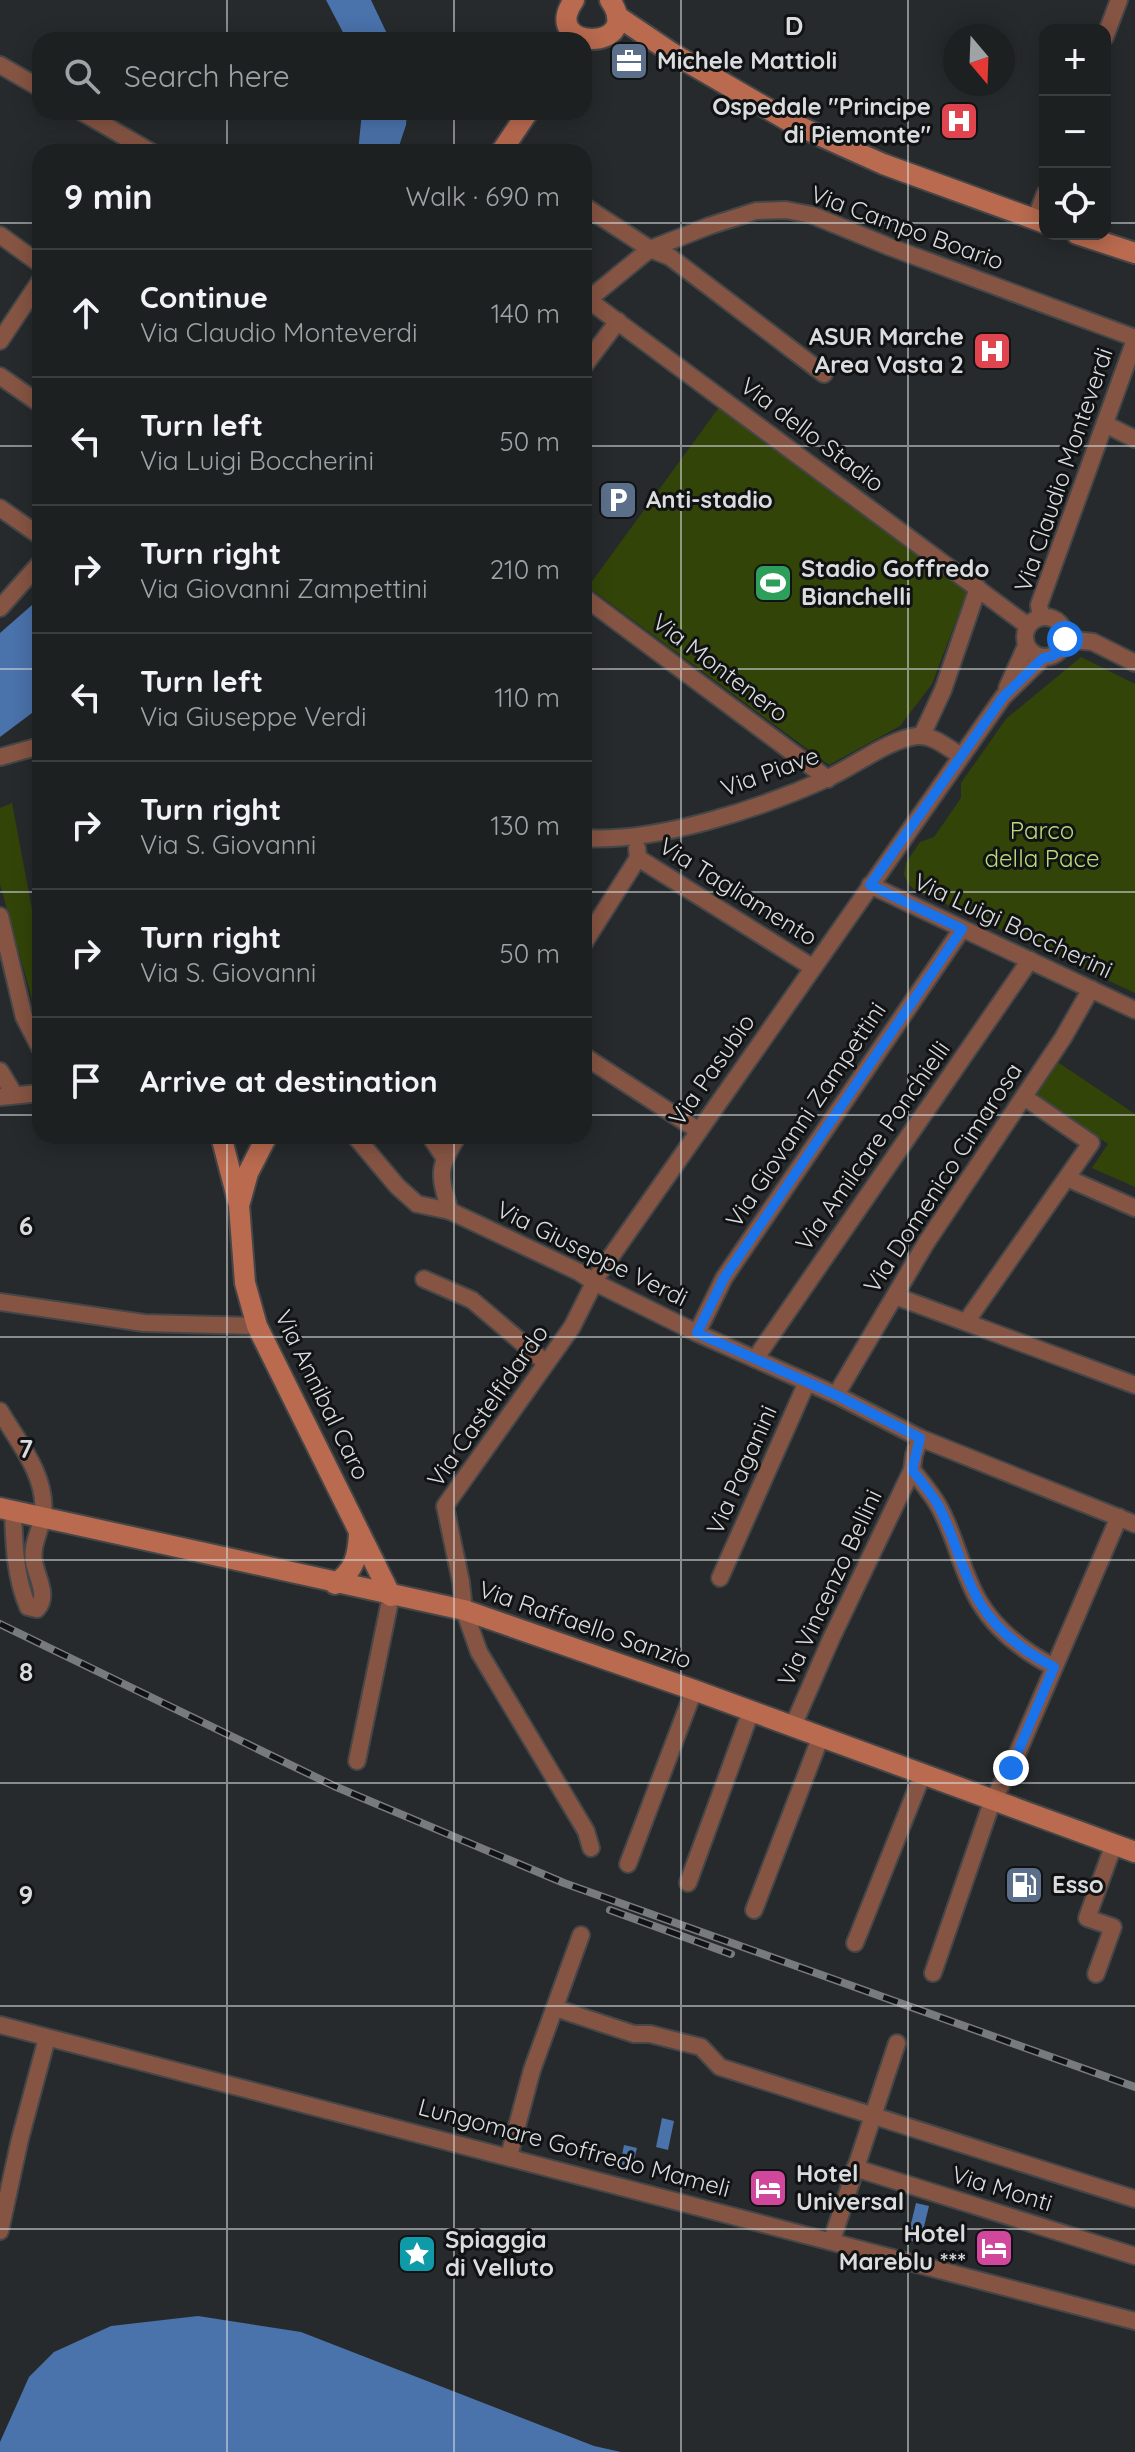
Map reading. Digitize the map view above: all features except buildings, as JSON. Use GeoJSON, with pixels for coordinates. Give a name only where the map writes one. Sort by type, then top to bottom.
{"type":"FeatureCollection","features":[{"type":"Feature","properties":{"kind":"street"},"geometry":{"type":"LineString","coordinates":[[555,0],[570,22]]}},
{"type":"Feature","properties":{"kind":"street"},"geometry":{"type":"LineString","coordinates":[[1110,24],[1119,0]]}},
{"type":"Feature","properties":{"kind":"street"},"geometry":{"type":"LineString","coordinates":[[594,43],[614,29],[613,4]]}},
{"type":"Feature","properties":{"kind":"street"},"geometry":{"type":"LineString","coordinates":[[613,4],[672,53],[794,124],[883,164],[1039,222]]}},
{"type":"Feature","properties":{"kind":"street"},"geometry":{"type":"LineString","coordinates":[[594,43],[630,42],[672,53]]}},
{"type":"Feature","properties":{"kind":"street"},"geometry":{"type":"LineString","coordinates":[[0,65],[32,83]]}},
{"type":"Feature","properties":{"kind":"street"},"geometry":{"type":"LineString","coordinates":[[96,120],[137,144]]}},
{"type":"Feature","properties":{"kind":"street"},"geometry":{"type":"LineString","coordinates":[[506,144],[523,120]]}},
{"type":"Feature","properties":{"kind":"street","name":"Via Campo Boario"},"geometry":{"type":"LineString","coordinates":[[592,296],[650,249],[756,211],[786,210],[812,215],[1135,339]]}},
{"type":"Feature","properties":{"kind":"street"},"geometry":{"type":"LineString","coordinates":[[592,211],[650,249],[670,257],[824,374]]}},
{"type":"Feature","properties":{"kind":"street"},"geometry":{"type":"LineString","coordinates":[[0,235],[32,258]]}},
{"type":"Feature","properties":{"kind":"street"},"geometry":{"type":"LineString","coordinates":[[1095,240],[1135,253]]}},
{"type":"Feature","properties":{"kind":"street"},"geometry":{"type":"LineString","coordinates":[[0,341],[32,293]]}},
{"type":"Feature","properties":{"kind":"street","name":"Via dello Stadio"},"geometry":{"type":"LineString","coordinates":[[592,305],[978,588],[1034,621]]}},
{"type":"Feature","properties":{"kind":"street"},"geometry":{"type":"LineString","coordinates":[[592,355],[618,321]]}},
{"type":"Feature","properties":{"kind":"street","name":"Via Claudio Monteverdi"},"geometry":{"type":"LineString","coordinates":[[1034,621],[1135,339]]}},
{"type":"Feature","properties":{"kind":"street"},"geometry":{"type":"LineString","coordinates":[[0,376],[32,398]]}},
{"type":"Feature","properties":{"kind":"street"},"geometry":{"type":"LineString","coordinates":[[1105,424],[1135,439]]}},
{"type":"Feature","properties":{"kind":"street"},"geometry":{"type":"LineString","coordinates":[[0,508],[32,530]]}},
{"type":"Feature","properties":{"kind":"street"},"geometry":{"type":"LineString","coordinates":[[3,602],[32,571]]}},
{"type":"Feature","properties":{"kind":"street"},"geometry":{"type":"LineString","coordinates":[[961,756],[922,735],[943,690],[978,588]]}},
{"type":"Feature","properties":{"kind":"street","name":"Via Montenero"},"geometry":{"type":"LineString","coordinates":[[592,603],[828,779]]}},
{"type":"Feature","properties":{"kind":"street"},"geometry":{"type":"LineString","coordinates":[[1034,621],[1059,622],[1065,639],[1060,651],[1043,658],[1033,654],[1024,639],[1034,621]]}},
{"type":"Feature","properties":{"kind":"street"},"geometry":{"type":"LineString","coordinates":[[1065,639],[1093,642],[1135,663]]}},
{"type":"Feature","properties":{"kind":"street"},"geometry":{"type":"LineString","coordinates":[[1003,697],[1026,646]]}},
{"type":"Feature","properties":{"kind":"street"},"geometry":{"type":"LineString","coordinates":[[870,885],[1003,697],[1043,658]]}},
{"type":"Feature","properties":{"kind":"street","name":"Via Piave"},"geometry":{"type":"LineString","coordinates":[[592,838],[635,837],[666,832],[748,808],[828,779],[905,738],[922,735]]}},
{"type":"Feature","properties":{"kind":"street"},"geometry":{"type":"LineString","coordinates":[[0,757],[32,748]]}},
{"type":"Feature","properties":{"kind":"street"},"geometry":{"type":"LineString","coordinates":[[592,930],[638,858],[635,837]]}},
{"type":"Feature","properties":{"kind":"street","name":"Via Tagliamento"},"geometry":{"type":"LineString","coordinates":[[638,858],[812,967]]}},
{"type":"Feature","properties":{"kind":"street","name":"Via Luigi Boccherini"},"geometry":{"type":"LineString","coordinates":[[870,885],[1135,1010]]}},
{"type":"Feature","properties":{"kind":"street","name":"Via Pasubio"},"geometry":{"type":"LineString","coordinates":[[594,1282],[870,885]]}},
{"type":"Feature","properties":{"kind":"street"},"geometry":{"type":"LineString","coordinates":[[0,916],[24,1017],[32,1032]]}},
{"type":"Feature","properties":{"kind":"street","name":"Via Giovanni Zampettini"},"geometry":{"type":"LineString","coordinates":[[697,1333],[724,1278],[962,929]]}},
{"type":"Feature","properties":{"kind":"street","name":"Via Amilcare Ponchielli"},"geometry":{"type":"LineString","coordinates":[[755,1359],[1030,960]]}},
{"type":"Feature","properties":{"kind":"street","name":"Via Domenico Cimarosa"},"geometry":{"type":"LineString","coordinates":[[836,1395],[926,1243],[1024,1097],[1091,989]]}},
{"type":"Feature","properties":{"kind":"street"},"geometry":{"type":"LineString","coordinates":[[592,1061],[699,1131]]}},
{"type":"Feature","properties":{"kind":"street"},"geometry":{"type":"LineString","coordinates":[[0,1071],[7,1095],[32,1093]]}},
{"type":"Feature","properties":{"kind":"street"},"geometry":{"type":"LineString","coordinates":[[966,1322],[1091,1143],[1024,1097]]}},
{"type":"Feature","properties":{"kind":"street","name":"Via Annibal Caro"},"geometry":{"type":"LineString","coordinates":[[224,1144],[239,1205],[245,1283],[257,1326],[391,1596]]}},
{"type":"Feature","properties":{"kind":"street"},"geometry":{"type":"LineString","coordinates":[[239,1205],[248,1173],[262,1144]]}},
{"type":"Feature","properties":{"kind":"street","name":"Via Giuseppe Verdi"},"geometry":{"type":"LineString","coordinates":[[362,1144],[397,1186],[417,1204],[450,1211],[579,1272],[697,1333],[836,1395],[920,1438],[1127,1521]]}},
{"type":"Feature","properties":{"kind":"street"},"geometry":{"type":"LineString","coordinates":[[435,1144],[444,1157]]}},
{"type":"Feature","properties":{"kind":"street"},"geometry":{"type":"LineString","coordinates":[[450,1211],[440,1178],[444,1157],[453,1144]]}},
{"type":"Feature","properties":{"kind":"street"},"geometry":{"type":"LineString","coordinates":[[1067,1178],[1135,1208]]}},
{"type":"Feature","properties":{"kind":"street"},"geometry":{"type":"LineString","coordinates":[[424,1279],[472,1300],[546,1363]]}},
{"type":"Feature","properties":{"kind":"street","name":"Via Castelfidardo"},"geometry":{"type":"LineString","coordinates":[[591,1848],[586,1831],[479,1652],[464,1610],[445,1506],[572,1327],[594,1282]]}},
{"type":"Feature","properties":{"kind":"street"},"geometry":{"type":"LineString","coordinates":[[895,1296],[1135,1385]]}},
{"type":"Feature","properties":{"kind":"street"},"geometry":{"type":"LineString","coordinates":[[0,1302],[144,1323],[257,1326]]}},
{"type":"Feature","properties":{"kind":"street","name":"Via Paganini"},"geometry":{"type":"LineString","coordinates":[[720,1578],[807,1382]]}},
{"type":"Feature","properties":{"kind":"street"},"geometry":{"type":"LineString","coordinates":[[0,1411],[40,1480],[44,1500],[43,1518],[33,1546],[43,1602],[37,1609],[33,1610],[25,1600],[6,1509]]}},
{"type":"Feature","properties":{"kind":"street","name":"Via Vincenzo Bellini"},"geometry":{"type":"LineString","coordinates":[[793,1726],[912,1470],[920,1438]]}},
{"type":"Feature","properties":{"kind":"street"},"geometry":{"type":"LineString","coordinates":[[912,1470],[939,1507],[963,1571],[981,1604],[1007,1635],[1032,1655],[1054,1667]]}},
{"type":"Feature","properties":{"kind":"street","name":"Via Raffaello Sanzio"},"geometry":{"type":"LineString","coordinates":[[6,1509],[464,1610],[694,1690],[1135,1852]]}},
{"type":"Feature","properties":{"kind":"street"},"geometry":{"type":"LineString","coordinates":[[933,1973],[993,1799],[1011,1768],[1054,1667],[1127,1521]]}},
{"type":"Feature","properties":{"kind":"street"},"geometry":{"type":"LineString","coordinates":[[335,1584],[353,1566],[359,1533]]}},
{"type":"Feature","properties":{"kind":"street"},"geometry":{"type":"LineString","coordinates":[[357,1761],[391,1596]]}},
{"type":"Feature","properties":{"kind":"street"},"geometry":{"type":"LineString","coordinates":[[628,1864],[694,1690]]}},
{"type":"Feature","properties":{"kind":"street"},"geometry":{"type":"LineString","coordinates":[[688,1883],[751,1711]]}},
{"type":"Feature","properties":{"kind":"street"},"geometry":{"type":"LineString","coordinates":[[754,1910],[821,1736]]}},
{"type":"Feature","properties":{"kind":"street"},"geometry":{"type":"LineString","coordinates":[[855,1943],[923,1773]]}},
{"type":"Feature","properties":{"kind":"street"},"geometry":{"type":"LineString","coordinates":[[1096,1974],[1113,1927],[1087,1918],[1114,1844]]}},
{"type":"Feature","properties":{"kind":"street"},"geometry":{"type":"LineString","coordinates":[[509,2156],[523,2098],[581,1935]]}},
{"type":"Feature","properties":{"kind":"street"},"geometry":{"type":"LineString","coordinates":[[555,2008],[634,2034],[650,2034],[701,2047],[720,2067],[1135,2199]]}},
{"type":"Feature","properties":{"kind":"street","name":"Lungomare Goffredo Mameli"},"geometry":{"type":"LineString","coordinates":[[0,2025],[1135,2321]]}},
{"type":"Feature","properties":{"kind":"street"},"geometry":{"type":"LineString","coordinates":[[0,2231],[47,2038]]}},
{"type":"Feature","properties":{"kind":"street"},"geometry":{"type":"LineString","coordinates":[[832,2240],[897,2043]]}},
{"type":"Feature","properties":{"kind":"street","name":"Via Monti"},"geometry":{"type":"LineString","coordinates":[[855,2168],[1135,2256]]}},
{"type":"Feature","properties":{"kind":"green space","name":"Stadio Goffredo Bianchelli"},"geometry":{"type":"Polygon","coordinates":[[[720,406],[967,592],[932,684],[900,726],[829,765],[592,590],[592,582],[720,406]]]}},
{"type":"Feature","properties":{"kind":"green space","name":"Parco della Pace"},"geometry":{"type":"Polygon","coordinates":[[[1081,657],[1135,684],[1135,993],[914,889],[904,874],[906,863],[920,842],[934,837],[961,798],[961,783],[1006,719],[1081,657]]]}},
{"type":"Feature","properties":{"kind":"green space"},"geometry":{"type":"Polygon","coordinates":[[[12,803],[32,909],[32,999],[0,884],[0,808],[12,803]]]}},
{"type":"Feature","properties":{"kind":"green space"},"geometry":{"type":"Polygon","coordinates":[[[1056,1061],[1135,1114],[1135,1187],[1092,1168],[1108,1144],[1034,1094],[1056,1061]]]}},
{"type":"Feature","properties":{"kind":"water"},"geometry":{"type":"Polygon","coordinates":[[[326,0],[371,0],[386,32],[343,32],[326,0]]]}},
{"type":"Feature","properties":{"kind":"water"},"geometry":{"type":"Polygon","coordinates":[[[361,120],[406,120],[400,144],[359,144],[361,120]]]}},
{"type":"Feature","properties":{"kind":"water"},"geometry":{"type":"Polygon","coordinates":[[[32,605],[32,713],[0,737],[0,633],[32,605]]]}},
{"type":"Feature","properties":{"kind":"water"},"geometry":{"type":"Polygon","coordinates":[[[662,2118],[674,2121],[668,2150],[656,2147],[662,2118]]]}},
{"type":"Feature","properties":{"kind":"water"},"geometry":{"type":"Polygon","coordinates":[[[624,2145],[637,2148],[632,2168],[620,2165],[624,2145]]]}},
{"type":"Feature","properties":{"kind":"water"},"geometry":{"type":"Polygon","coordinates":[[[916,2203],[929,2206],[920,2243],[907,2240],[916,2203]]]}},
{"type":"Feature","properties":{"kind":"water"},"geometry":{"type":"Polygon","coordinates":[[[198,2316],[301,2332],[594,2446],[621,2452],[0,2452],[0,2442],[29,2377],[54,2352],[111,2326],[198,2316]]]}},
{"type":"Feature","properties":{"kind":"railway"},"geometry":{"type":"LineString","coordinates":[[0,1624],[334,1786],[564,1883],[1135,2087]]}},
{"type":"Feature","properties":{"kind":"railway"},"geometry":{"type":"LineString","coordinates":[[610,1910],[731,1954]]}},
{"type":"Feature","properties":{"kind":"place","name":"Michele Mattioli"},"geometry":{"type":"Point","coordinates":[629,61]}},
{"type":"Feature","properties":{"kind":"place","name":"Ospedale \"Principe di Piemonte\""},"geometry":{"type":"Point","coordinates":[959,121]}},
{"type":"Feature","properties":{"kind":"place","name":"ASUR Marche Area Vasta 2"},"geometry":{"type":"Point","coordinates":[992,351]}},
{"type":"Feature","properties":{"kind":"place","name":"Anti-stadio"},"geometry":{"type":"Point","coordinates":[618,500]}},
{"type":"Feature","properties":{"kind":"place","name":"Stadio Goffredo Bianchelli"},"geometry":{"type":"Point","coordinates":[773,583]}},
{"type":"Feature","properties":{"kind":"place","name":"Esso"},"geometry":{"type":"Point","coordinates":[1024,1885]}},
{"type":"Feature","properties":{"kind":"place","name":"Hotel Universal"},"geometry":{"type":"Point","coordinates":[768,2188]}},
{"type":"Feature","properties":{"kind":"place","name":"Hotel Mareblu ***"},"geometry":{"type":"Point","coordinates":[994,2248]}},
{"type":"Feature","properties":{"kind":"place","name":"Spiaggia di Velluto"},"geometry":{"type":"Point","coordinates":[417,2254]}},
{"type":"Feature","properties":{"kind":"route"},"geometry":{"type":"LineString","coordinates":[[1011,1768],[1054,1667],[1032,1655],[1007,1635],[981,1604],[963,1571],[939,1507],[912,1470],[920,1438],[836,1395],[697,1333],[724,1278],[962,929],[870,885],[1003,697],[1043,658],[1060,651],[1065,639]]}}]}
